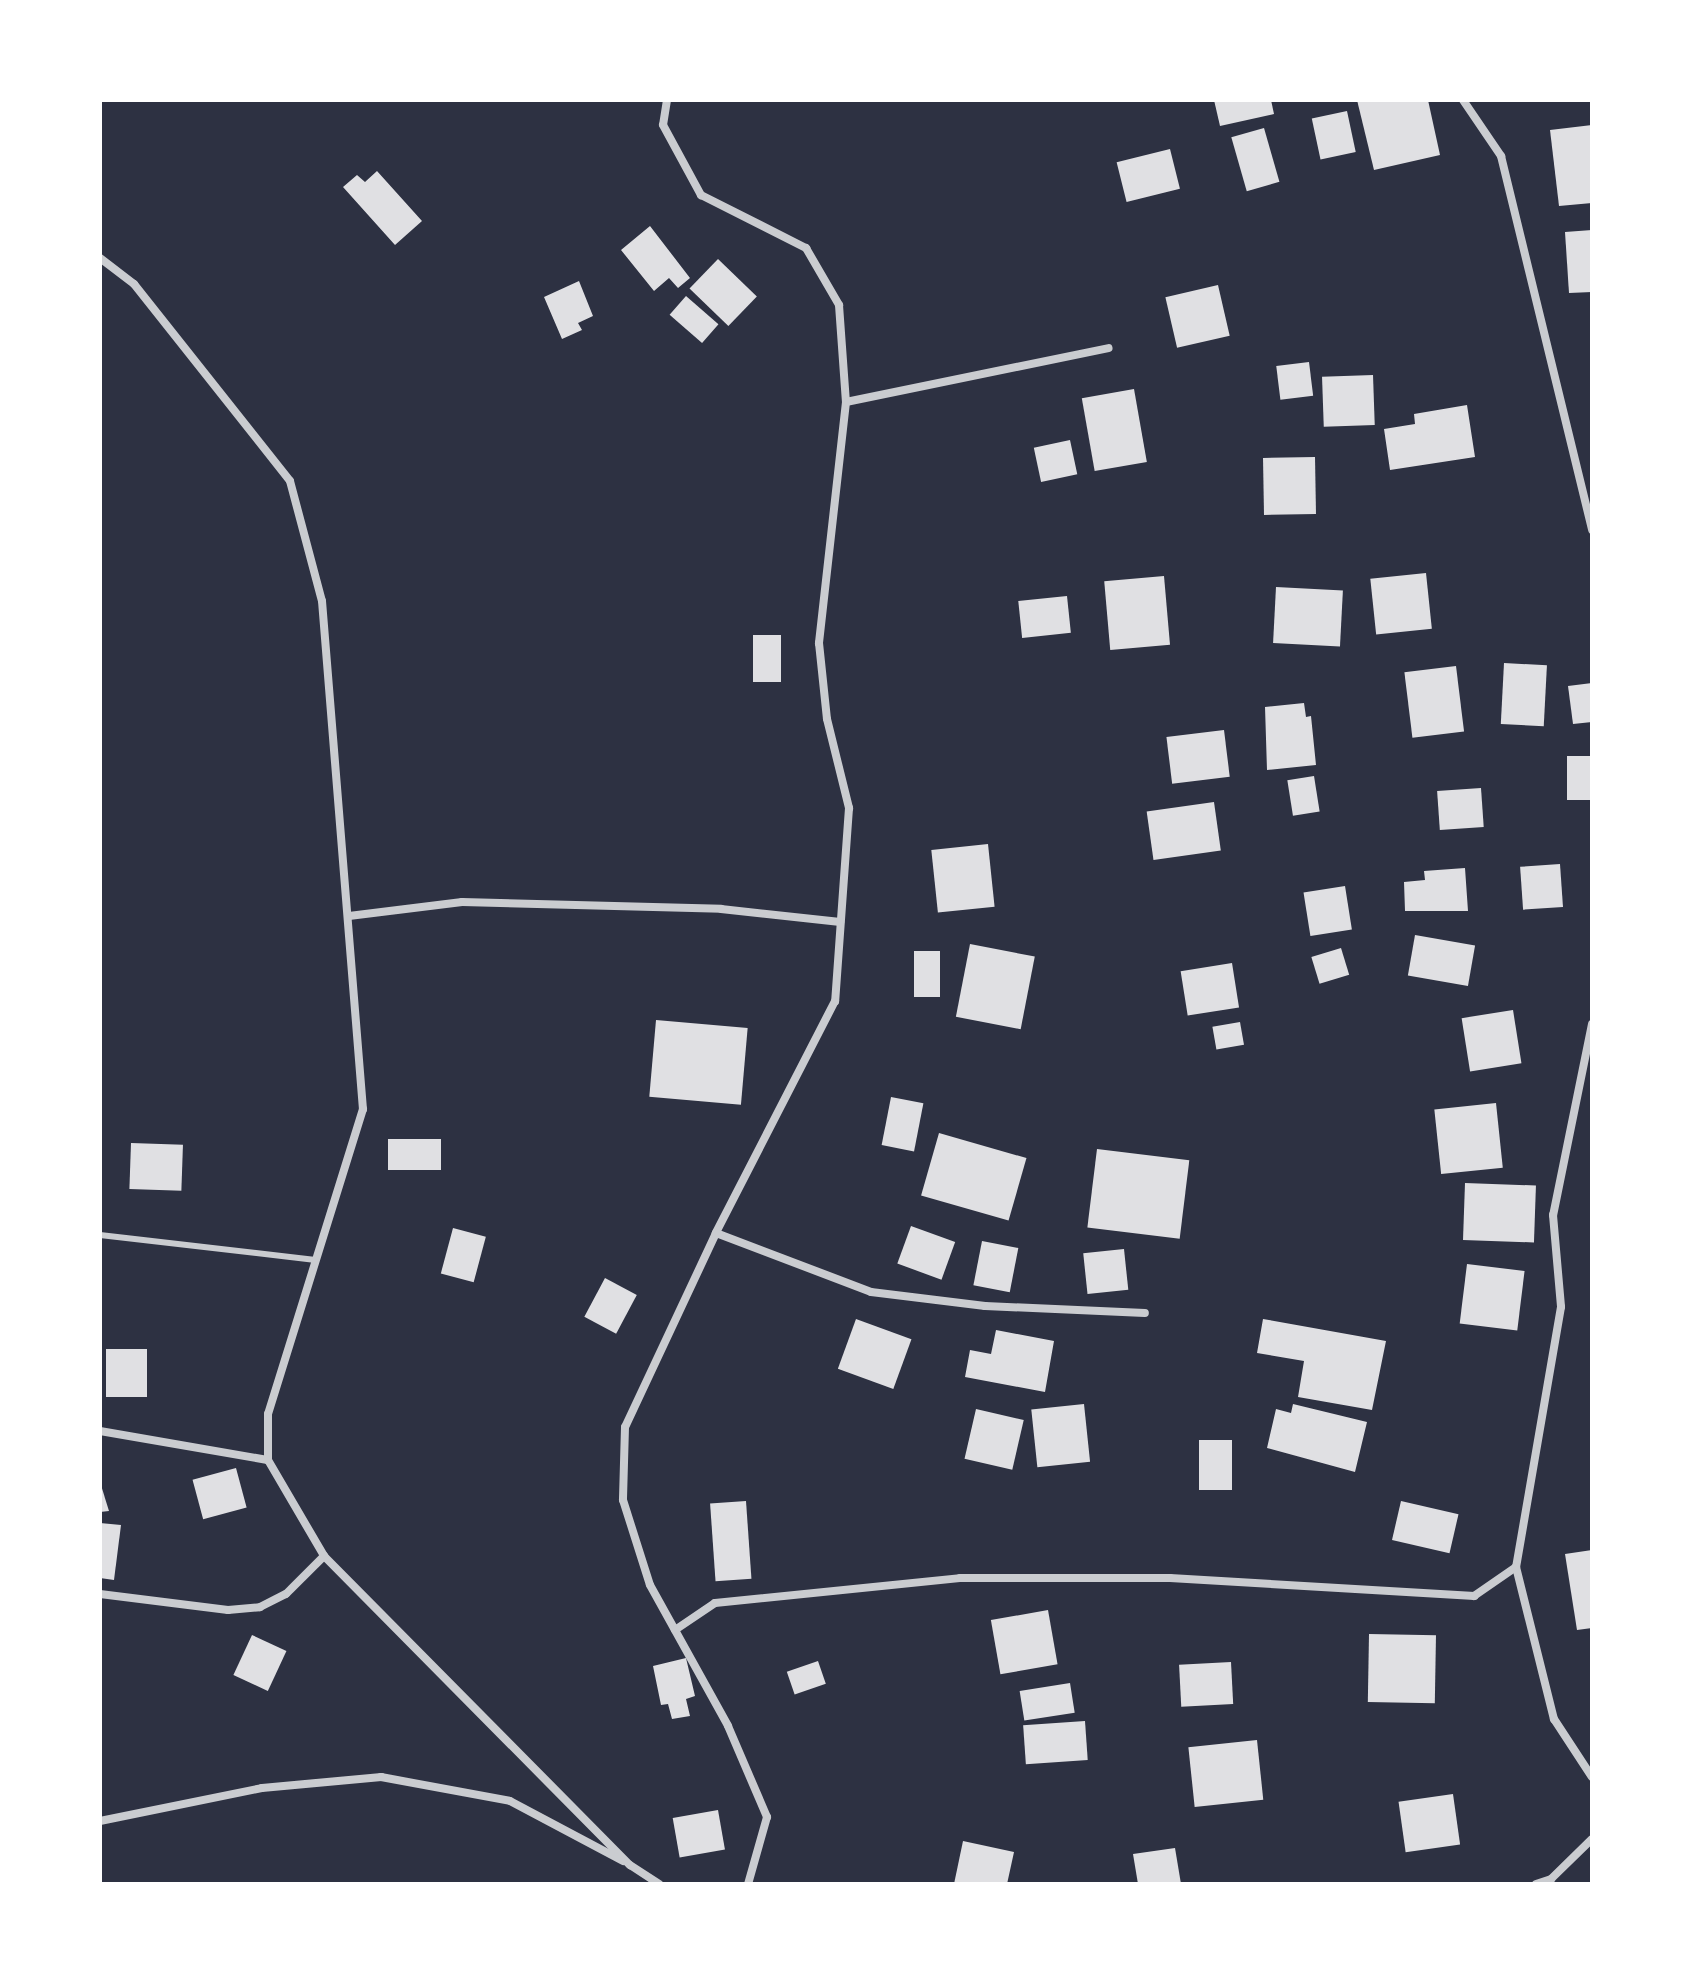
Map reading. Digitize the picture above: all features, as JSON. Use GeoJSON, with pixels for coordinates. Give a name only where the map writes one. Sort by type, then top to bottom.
{"type":"FeatureCollection","features":[{"type":"Feature","properties":{"kind":"street"},"geometry":{"type":"LineString","coordinates":[[667,100],[663,125],[701,195],[806,248],[839,305],[846,402],[819,643],[827,719],[849,808],[835,1001],[716,1233],[625,1427],[623,1500],[650,1585],[728,1726],[767,1817],[748,1884]]}},
{"type":"Feature","properties":{"kind":"street"},"geometry":{"type":"LineString","coordinates":[[1463,100],[1501,156],[1592,530]]}},
{"type":"Feature","properties":{"kind":"street"},"geometry":{"type":"LineString","coordinates":[[100,258],[134,284],[290,481],[322,601],[363,1109],[268,1414],[268,1460],[324,1556],[630,1865]]}},
{"type":"Feature","properties":{"kind":"street"},"geometry":{"type":"LineString","coordinates":[[846,402],[1109,348]]}},
{"type":"Feature","properties":{"kind":"street"},"geometry":{"type":"LineString","coordinates":[[349,916],[462,902],[721,909],[840,922]]}},
{"type":"Feature","properties":{"kind":"street"},"geometry":{"type":"LineString","coordinates":[[1592,1024],[1553,1215],[1561,1307],[1516,1567],[1554,1719],[1592,1777]]}},
{"type":"Feature","properties":{"kind":"street"},"geometry":{"type":"LineString","coordinates":[[716,1233],[871,1292],[985,1306],[1145,1313]]}},
{"type":"Feature","properties":{"kind":"street"},"geometry":{"type":"LineString","coordinates":[[100,1431],[268,1460]]}},
{"type":"Feature","properties":{"kind":"street"},"geometry":{"type":"LineString","coordinates":[[100,1594],[228,1610],[260,1607],[286,1594],[324,1556]]}},
{"type":"Feature","properties":{"kind":"street"},"geometry":{"type":"LineString","coordinates":[[675,1630],[715,1603],[960,1578],[1170,1578],[1474,1596],[1516,1567]]}},
{"type":"Feature","properties":{"kind":"street"},"geometry":{"type":"LineString","coordinates":[[100,1821],[262,1788],[381,1777],[510,1801],[630,1865],[659,1884]]}},
{"type":"Feature","properties":{"kind":"street"},"geometry":{"type":"LineString","coordinates":[[1536,1884],[1551,1879],[1592,1839]]}},
{"type":"Feature","properties":{"kind":"lane"},"geometry":{"type":"LineString","coordinates":[[100,1235],[316,1260]]}},
{"type":"Feature","properties":{"kind":"building"},"geometry":{"type":"Polygon","coordinates":[[[1214,100],[1271,100],[1274,114],[1220,126],[1214,100]]]}},
{"type":"Feature","properties":{"kind":"building"},"geometry":{"type":"Polygon","coordinates":[[[1357,100],[1428,100],[1440,155],[1374,170],[1357,100]]]}},
{"type":"Feature","properties":{"kind":"building"},"geometry":{"type":"Polygon","coordinates":[[[1347,111],[1356,152],[1321,160],[1312,118],[1347,111]]]}},
{"type":"Feature","properties":{"kind":"building"},"geometry":{"type":"Polygon","coordinates":[[[1592,125],[1592,203],[1559,206],[1550,130],[1592,125]]]}},
{"type":"Feature","properties":{"kind":"building"},"geometry":{"type":"Polygon","coordinates":[[[1264,128],[1279,182],[1247,191],[1231,137],[1264,128]]]}},
{"type":"Feature","properties":{"kind":"building"},"geometry":{"type":"Polygon","coordinates":[[[1170,149],[1180,189],[1127,202],[1117,162],[1170,149]]]}},
{"type":"Feature","properties":{"kind":"building"},"geometry":{"type":"Polygon","coordinates":[[[377,171],[422,221],[395,245],[343,187],[357,175],[365,182],[377,171]]]}},
{"type":"Feature","properties":{"kind":"building"},"geometry":{"type":"Polygon","coordinates":[[[650,226],[690,278],[678,288],[669,278],[654,291],[621,250],[650,226]]]}},
{"type":"Feature","properties":{"kind":"building"},"geometry":{"type":"Polygon","coordinates":[[[1592,230],[1592,292],[1569,293],[1565,232],[1592,230]]]}},
{"type":"Feature","properties":{"kind":"building"},"geometry":{"type":"Polygon","coordinates":[[[718,259],[757,297],[728,326],[690,288],[718,259]]]}},
{"type":"Feature","properties":{"kind":"building"},"geometry":{"type":"Polygon","coordinates":[[[579,281],[593,316],[578,323],[582,330],[562,339],[544,297],[579,281]]]}},
{"type":"Feature","properties":{"kind":"building"},"geometry":{"type":"Polygon","coordinates":[[[1218,285],[1230,336],[1177,348],[1165,297],[1218,285]]]}},
{"type":"Feature","properties":{"kind":"building"},"geometry":{"type":"Polygon","coordinates":[[[686,296],[718,324],[702,343],[670,315],[686,296]]]}},
{"type":"Feature","properties":{"kind":"building"},"geometry":{"type":"Polygon","coordinates":[[[1309,362],[1313,396],[1280,400],[1276,366],[1309,362]]]}},
{"type":"Feature","properties":{"kind":"building"},"geometry":{"type":"Polygon","coordinates":[[[1373,375],[1375,425],[1324,427],[1322,377],[1373,375]]]}},
{"type":"Feature","properties":{"kind":"building"},"geometry":{"type":"Polygon","coordinates":[[[1134,389],[1147,462],[1095,471],[1082,398],[1134,389]]]}},
{"type":"Feature","properties":{"kind":"building"},"geometry":{"type":"Polygon","coordinates":[[[1467,405],[1475,457],[1390,470],[1384,429],[1415,424],[1414,414],[1467,405]]]}},
{"type":"Feature","properties":{"kind":"building"},"geometry":{"type":"Polygon","coordinates":[[[1070,440],[1077,474],[1041,482],[1034,448],[1070,440]]]}},
{"type":"Feature","properties":{"kind":"building"},"geometry":{"type":"Polygon","coordinates":[[[1315,457],[1316,514],[1264,515],[1263,458],[1315,457]]]}},
{"type":"Feature","properties":{"kind":"building"},"geometry":{"type":"Polygon","coordinates":[[[1426,573],[1432,629],[1376,635],[1370,579],[1426,573]]]}},
{"type":"Feature","properties":{"kind":"building"},"geometry":{"type":"Polygon","coordinates":[[[1164,576],[1170,645],[1110,650],[1104,581],[1164,576]]]}},
{"type":"Feature","properties":{"kind":"building"},"geometry":{"type":"Polygon","coordinates":[[[1276,587],[1343,591],[1340,646],[1273,643],[1276,587]]]}},
{"type":"Feature","properties":{"kind":"building"},"geometry":{"type":"Polygon","coordinates":[[[1067,596],[1071,633],[1022,638],[1018,601],[1067,596]]]}},
{"type":"Feature","properties":{"kind":"building"},"geometry":{"type":"Polygon","coordinates":[[[753,635],[781,635],[781,682],[753,682],[753,635]]]}},
{"type":"Feature","properties":{"kind":"building"},"geometry":{"type":"Polygon","coordinates":[[[1504,663],[1547,665],[1544,726],[1501,724],[1504,663]]]}},
{"type":"Feature","properties":{"kind":"building"},"geometry":{"type":"Polygon","coordinates":[[[1456,666],[1464,732],[1412,738],[1404,672],[1456,666]]]}},
{"type":"Feature","properties":{"kind":"building"},"geometry":{"type":"Polygon","coordinates":[[[1592,683],[1592,722],[1573,724],[1568,686],[1592,683]]]}},
{"type":"Feature","properties":{"kind":"building"},"geometry":{"type":"Polygon","coordinates":[[[1304,703],[1306,717],[1311,716],[1316,765],[1267,770],[1265,707],[1304,703]]]}},
{"type":"Feature","properties":{"kind":"building"},"geometry":{"type":"Polygon","coordinates":[[[1224,730],[1230,777],[1172,784],[1166,737],[1224,730]]]}},
{"type":"Feature","properties":{"kind":"building"},"geometry":{"type":"Polygon","coordinates":[[[1567,756],[1592,756],[1592,800],[1567,800],[1567,756]]]}},
{"type":"Feature","properties":{"kind":"building"},"geometry":{"type":"Polygon","coordinates":[[[1314,776],[1320,812],[1293,816],[1287,780],[1314,776]]]}},
{"type":"Feature","properties":{"kind":"building"},"geometry":{"type":"Polygon","coordinates":[[[1481,788],[1484,827],[1440,830],[1437,791],[1481,788]]]}},
{"type":"Feature","properties":{"kind":"building"},"geometry":{"type":"Polygon","coordinates":[[[1214,802],[1221,851],[1153,860],[1147,811],[1214,802]]]}},
{"type":"Feature","properties":{"kind":"building"},"geometry":{"type":"Polygon","coordinates":[[[988,844],[995,907],[938,913],[931,850],[988,844]]]}},
{"type":"Feature","properties":{"kind":"building"},"geometry":{"type":"Polygon","coordinates":[[[1560,864],[1563,907],[1523,910],[1520,867],[1560,864]]]}},
{"type":"Feature","properties":{"kind":"building"},"geometry":{"type":"Polygon","coordinates":[[[1465,868],[1468,911],[1405,911],[1404,882],[1425,880],[1424,871],[1465,868]]]}},
{"type":"Feature","properties":{"kind":"building"},"geometry":{"type":"Polygon","coordinates":[[[1345,886],[1352,929],[1310,936],[1304,893],[1345,886]]]}},
{"type":"Feature","properties":{"kind":"building"},"geometry":{"type":"Polygon","coordinates":[[[1415,935],[1475,946],[1468,986],[1408,975],[1415,935]]]}},
{"type":"Feature","properties":{"kind":"building"},"geometry":{"type":"Polygon","coordinates":[[[970,944],[1035,957],[1021,1029],[956,1017],[970,944]]]}},
{"type":"Feature","properties":{"kind":"building"},"geometry":{"type":"Polygon","coordinates":[[[1341,948],[1349,975],[1320,984],[1311,957],[1341,948]]]}},
{"type":"Feature","properties":{"kind":"building"},"geometry":{"type":"Polygon","coordinates":[[[914,951],[940,951],[940,997],[914,997],[914,951]]]}},
{"type":"Feature","properties":{"kind":"building"},"geometry":{"type":"Polygon","coordinates":[[[1232,963],[1239,1007],[1188,1016],[1181,971],[1232,963]]]}},
{"type":"Feature","properties":{"kind":"building"},"geometry":{"type":"Polygon","coordinates":[[[1513,1010],[1521,1063],[1470,1071],[1462,1018],[1513,1010]]]}},
{"type":"Feature","properties":{"kind":"building"},"geometry":{"type":"Polygon","coordinates":[[[656,1020],[748,1028],[741,1105],[649,1097],[656,1020]]]}},
{"type":"Feature","properties":{"kind":"building"},"geometry":{"type":"Polygon","coordinates":[[[1240,1022],[1244,1045],[1216,1050],[1212,1027],[1240,1022]]]}},
{"type":"Feature","properties":{"kind":"building"},"geometry":{"type":"Polygon","coordinates":[[[891,1097],[923,1103],[914,1151],[882,1145],[891,1097]]]}},
{"type":"Feature","properties":{"kind":"building"},"geometry":{"type":"Polygon","coordinates":[[[1496,1103],[1503,1168],[1441,1174],[1434,1109],[1496,1103]]]}},
{"type":"Feature","properties":{"kind":"building"},"geometry":{"type":"Polygon","coordinates":[[[939,1133],[1026,1158],[1009,1221],[921,1195],[939,1133]]]}},
{"type":"Feature","properties":{"kind":"building"},"geometry":{"type":"Polygon","coordinates":[[[388,1139],[441,1139],[441,1170],[388,1170],[388,1139]]]}},
{"type":"Feature","properties":{"kind":"building"},"geometry":{"type":"Polygon","coordinates":[[[131,1143],[183,1145],[181,1191],[129,1189],[131,1143]]]}},
{"type":"Feature","properties":{"kind":"building"},"geometry":{"type":"Polygon","coordinates":[[[1097,1149],[1189,1160],[1180,1239],[1087,1227],[1097,1149]]]}},
{"type":"Feature","properties":{"kind":"building"},"geometry":{"type":"Polygon","coordinates":[[[1465,1183],[1536,1185],[1534,1242],[1463,1240],[1465,1183]]]}},
{"type":"Feature","properties":{"kind":"building"},"geometry":{"type":"Polygon","coordinates":[[[911,1226],[955,1242],[941,1280],[897,1264],[911,1226]]]}},
{"type":"Feature","properties":{"kind":"building"},"geometry":{"type":"Polygon","coordinates":[[[453,1228],[486,1237],[474,1282],[441,1273],[453,1228]]]}},
{"type":"Feature","properties":{"kind":"building"},"geometry":{"type":"Polygon","coordinates":[[[982,1241],[1018,1248],[1010,1292],[973,1285],[982,1241]]]}},
{"type":"Feature","properties":{"kind":"building"},"geometry":{"type":"Polygon","coordinates":[[[1124,1249],[1128,1290],[1088,1294],[1083,1253],[1124,1249]]]}},
{"type":"Feature","properties":{"kind":"building"},"geometry":{"type":"Polygon","coordinates":[[[1467,1264],[1525,1271],[1517,1331],[1460,1324],[1467,1264]]]}},
{"type":"Feature","properties":{"kind":"building"},"geometry":{"type":"Polygon","coordinates":[[[605,1278],[637,1295],[616,1334],[584,1317],[605,1278]]]}},
{"type":"Feature","properties":{"kind":"building"},"geometry":{"type":"Polygon","coordinates":[[[856,1319],[911,1339],[893,1389],[838,1369],[856,1319]]]}},
{"type":"Feature","properties":{"kind":"building"},"geometry":{"type":"Polygon","coordinates":[[[1263,1319],[1386,1341],[1372,1410],[1298,1397],[1304,1361],[1257,1353],[1263,1319]]]}},
{"type":"Feature","properties":{"kind":"building"},"geometry":{"type":"Polygon","coordinates":[[[996,1330],[1054,1341],[1045,1392],[965,1377],[970,1350],[991,1354],[996,1330]]]}},
{"type":"Feature","properties":{"kind":"building"},"geometry":{"type":"Polygon","coordinates":[[[106,1349],[147,1349],[147,1397],[106,1397],[106,1349]]]}},
{"type":"Feature","properties":{"kind":"building"},"geometry":{"type":"Polygon","coordinates":[[[1084,1404],[1090,1462],[1037,1467],[1031,1410],[1084,1404]]]}},
{"type":"Feature","properties":{"kind":"building"},"geometry":{"type":"Polygon","coordinates":[[[1293,1404],[1367,1422],[1355,1472],[1267,1448],[1276,1409],[1291,1413],[1293,1404]]]}},
{"type":"Feature","properties":{"kind":"building"},"geometry":{"type":"Polygon","coordinates":[[[976,1409],[1024,1420],[1012,1470],[965,1459],[976,1409]]]}},
{"type":"Feature","properties":{"kind":"building"},"geometry":{"type":"Polygon","coordinates":[[[1199,1440],[1232,1440],[1232,1490],[1199,1490],[1199,1440]]]}},
{"type":"Feature","properties":{"kind":"building"},"geometry":{"type":"Polygon","coordinates":[[[236,1468],[247,1508],[203,1519],[193,1480],[236,1468]]]}},
{"type":"Feature","properties":{"kind":"building"},"geometry":{"type":"Polygon","coordinates":[[[100,1482],[109,1511],[100,1512],[100,1482]]]}},
{"type":"Feature","properties":{"kind":"building"},"geometry":{"type":"Polygon","coordinates":[[[746,1501],[751,1579],[716,1581],[710,1504],[746,1501]]]}},
{"type":"Feature","properties":{"kind":"building"},"geometry":{"type":"Polygon","coordinates":[[[1401,1501],[1458,1514],[1449,1553],[1392,1540],[1401,1501]]]}},
{"type":"Feature","properties":{"kind":"building"},"geometry":{"type":"Polygon","coordinates":[[[100,1523],[121,1525],[114,1580],[100,1578],[100,1523]]]}},
{"type":"Feature","properties":{"kind":"building"},"geometry":{"type":"Polygon","coordinates":[[[1592,1550],[1592,1628],[1577,1630],[1565,1554],[1592,1550]]]}},
{"type":"Feature","properties":{"kind":"building"},"geometry":{"type":"Polygon","coordinates":[[[1048,1610],[1058,1664],[1000,1674],[991,1620],[1048,1610]]]}},
{"type":"Feature","properties":{"kind":"building"},"geometry":{"type":"Polygon","coordinates":[[[1369,1634],[1436,1635],[1435,1703],[1368,1702],[1369,1634]]]}},
{"type":"Feature","properties":{"kind":"building"},"geometry":{"type":"Polygon","coordinates":[[[252,1635],[286,1651],[268,1691],[233,1675],[252,1635]]]}},
{"type":"Feature","properties":{"kind":"building"},"geometry":{"type":"Polygon","coordinates":[[[686,1658],[695,1696],[686,1699],[690,1716],[672,1719],[668,1704],[661,1705],[653,1666],[686,1658]]]}},
{"type":"Feature","properties":{"kind":"building"},"geometry":{"type":"Polygon","coordinates":[[[818,1661],[826,1684],[795,1694],[787,1672],[818,1661]]]}},
{"type":"Feature","properties":{"kind":"building"},"geometry":{"type":"Polygon","coordinates":[[[1231,1662],[1233,1704],[1181,1707],[1179,1665],[1231,1662]]]}},
{"type":"Feature","properties":{"kind":"building"},"geometry":{"type":"Polygon","coordinates":[[[1070,1683],[1075,1713],[1024,1721],[1020,1691],[1070,1683]]]}},
{"type":"Feature","properties":{"kind":"building"},"geometry":{"type":"Polygon","coordinates":[[[1085,1721],[1088,1760],[1026,1764],[1023,1725],[1085,1721]]]}},
{"type":"Feature","properties":{"kind":"building"},"geometry":{"type":"Polygon","coordinates":[[[1257,1740],[1263,1800],[1195,1807],[1188,1747],[1257,1740]]]}},
{"type":"Feature","properties":{"kind":"building"},"geometry":{"type":"Polygon","coordinates":[[[1453,1794],[1460,1845],[1406,1852],[1399,1802],[1453,1794]]]}},
{"type":"Feature","properties":{"kind":"building"},"geometry":{"type":"Polygon","coordinates":[[[718,1810],[725,1849],[680,1857],[673,1818],[718,1810]]]}},
{"type":"Feature","properties":{"kind":"building"},"geometry":{"type":"Polygon","coordinates":[[[963,1841],[1014,1852],[1007,1884],[954,1884],[963,1841]]]}},
{"type":"Feature","properties":{"kind":"building"},"geometry":{"type":"Polygon","coordinates":[[[1175,1848],[1181,1884],[1138,1884],[1133,1854],[1175,1848]]]}}]}
